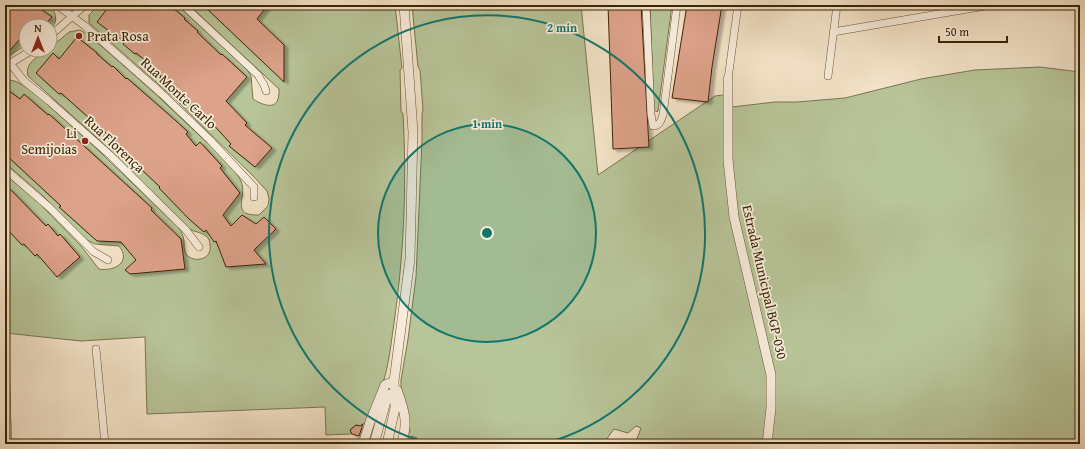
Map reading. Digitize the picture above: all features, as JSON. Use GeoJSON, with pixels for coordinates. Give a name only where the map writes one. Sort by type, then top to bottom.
{"type":"FeatureCollection","features":[{"type":"Feature","properties":{"kind":"street","name":"Rua Monte Carlo"},"geometry":{"type":"LineString","coordinates":[[57,5],[85,26],[155,87],[210,140],[254,187],[254,197]]}},
{"type":"Feature","properties":{"kind":"street"},"geometry":{"type":"LineString","coordinates":[[58,29],[85,5]]}},
{"type":"Feature","properties":{"kind":"street"},"geometry":{"type":"LineString","coordinates":[[183,5],[258,75],[266,91]]}},
{"type":"Feature","properties":{"kind":"street"},"geometry":{"type":"LineString","coordinates":[[374,444],[386,398],[394,381],[408,284],[412,221],[413,132],[404,5]]}},
{"type":"Feature","properties":{"kind":"street"},"geometry":{"type":"LineString","coordinates":[[646,5],[653,126],[659,125],[663,115],[677,5]]}},
{"type":"Feature","properties":{"kind":"street"},"geometry":{"type":"LineString","coordinates":[[728,79],[738,5]]}},
{"type":"Feature","properties":{"kind":"street"},"geometry":{"type":"LineString","coordinates":[[828,76],[837,5]]}},
{"type":"Feature","properties":{"kind":"street"},"geometry":{"type":"LineString","coordinates":[[833,32],[991,5]]}},
{"type":"Feature","properties":{"kind":"street"},"geometry":{"type":"LineString","coordinates":[[6,65],[18,58]]}},
{"type":"Feature","properties":{"kind":"street","name":"Rua Florença"},"geometry":{"type":"LineString","coordinates":[[6,65],[16,70],[24,81],[110,155],[186,230],[199,247]]}},
{"type":"Feature","properties":{"kind":"street","name":"Estrada Municipal BGP-030"},"geometry":{"type":"LineString","coordinates":[[728,79],[728,160],[734,217],[771,375],[771,408],[767,444]]}},
{"type":"Feature","properties":{"kind":"street"},"geometry":{"type":"LineString","coordinates":[[5,169],[50,208],[94,252],[108,260]]}},
{"type":"Feature","properties":{"kind":"street"},"geometry":{"type":"LineString","coordinates":[[96,349],[105,444]]}},
{"type":"Feature","properties":{"kind":"street"},"geometry":{"type":"LineString","coordinates":[[5,351],[8,444]]}},
{"type":"Feature","properties":{"kind":"street"},"geometry":{"type":"LineString","coordinates":[[394,381],[399,409],[406,423],[405,434],[401,444]]}},
{"type":"Feature","properties":{"kind":"street"},"geometry":{"type":"LineString","coordinates":[[363,444],[385,385],[394,381]]}},
{"type":"Feature","properties":{"kind":"street"},"geometry":{"type":"LineString","coordinates":[[386,398],[388,405],[399,409]]}},
{"type":"Feature","properties":{"kind":"street"},"geometry":{"type":"LineString","coordinates":[[387,444],[399,409]]}},
{"type":"Feature","properties":{"kind":"green space"},"geometry":{"type":"Polygon","coordinates":[[[5,5],[50,5],[56,18],[18,18],[18,50],[5,56],[5,5]]]}},
{"type":"Feature","properties":{"kind":"green space"},"geometry":{"type":"Polygon","coordinates":[[[99,5],[177,5],[245,67],[251,76],[253,99],[263,104],[274,105],[279,97],[279,89],[189,5],[395,5],[402,68],[400,70],[401,111],[403,114],[405,166],[404,219],[400,271],[390,353],[383,383],[366,422],[360,426],[356,425],[350,430],[352,434],[326,435],[325,407],[147,414],[145,337],[81,341],[5,333],[5,174],[39,203],[81,246],[99,269],[105,270],[120,265],[123,257],[119,246],[95,244],[87,240],[41,194],[5,163],[5,80],[17,82],[30,90],[94,146],[178,227],[183,236],[184,250],[188,256],[191,258],[200,259],[208,255],[210,250],[210,241],[207,237],[191,230],[95,136],[28,76],[28,67],[37,58],[58,58],[58,41],[69,32],[80,30],[87,34],[216,151],[234,170],[241,181],[243,193],[241,204],[242,209],[245,212],[259,215],[268,206],[269,199],[267,191],[254,177],[175,99],[89,23],[89,15],[99,5]]]}},
{"type":"Feature","properties":{"kind":"green space"},"geometry":{"type":"Polygon","coordinates":[[[412,5],[581,5],[598,175],[715,96],[732,94],[732,107],[775,102],[797,102],[845,98],[921,79],[975,70],[1040,67],[1080,72],[1080,444],[635,444],[641,428],[636,426],[628,433],[614,429],[603,444],[429,444],[420,442],[419,444],[416,444],[417,438],[412,436],[411,441],[407,440],[410,430],[401,388],[401,380],[416,277],[423,110],[412,5]]]}},
{"type":"Feature","properties":{"kind":"green space"},"geometry":{"type":"Polygon","coordinates":[[[650,5],[672,5],[657,112],[654,110],[650,5]]]}},
{"type":"Feature","properties":{"kind":"building"},"geometry":{"type":"Polygon","coordinates":[[[5,5],[35,5],[52,17],[18,18],[18,41],[5,56],[5,5]]]}},
{"type":"Feature","properties":{"kind":"building"},"geometry":{"type":"Polygon","coordinates":[[[110,5],[166,5],[172,10],[173,8],[185,18],[184,19],[221,55],[222,54],[247,77],[226,101],[247,123],[245,125],[272,148],[255,167],[229,146],[231,144],[210,121],[160,78],[161,76],[148,66],[150,64],[136,53],[135,54],[123,44],[124,42],[97,22],[110,5]]]}},
{"type":"Feature","properties":{"kind":"building"},"geometry":{"type":"Polygon","coordinates":[[[203,5],[268,5],[257,19],[284,45],[284,82],[203,5]]]}},
{"type":"Feature","properties":{"kind":"building"},"geometry":{"type":"Polygon","coordinates":[[[608,5],[641,5],[649,147],[613,149],[608,5]]]}},
{"type":"Feature","properties":{"kind":"building"},"geometry":{"type":"Polygon","coordinates":[[[687,5],[722,5],[708,102],[672,98],[687,5]]]}},
{"type":"Feature","properties":{"kind":"building"},"geometry":{"type":"Polygon","coordinates":[[[77,37],[175,120],[188,132],[186,134],[196,146],[200,142],[222,166],[220,168],[240,193],[223,215],[231,226],[242,215],[256,224],[264,217],[276,229],[254,250],[266,264],[226,267],[216,241],[214,242],[206,230],[204,232],[189,219],[159,188],[160,187],[123,152],[125,150],[61,93],[59,94],[36,73],[49,58],[59,59],[77,37]]]}},
{"type":"Feature","properties":{"kind":"building"},"geometry":{"type":"Polygon","coordinates":[[[5,88],[20,99],[24,94],[48,115],[49,114],[152,208],[151,210],[181,239],[185,269],[130,274],[125,270],[136,260],[121,242],[97,241],[59,207],[61,206],[5,154],[5,88]]]}},
{"type":"Feature","properties":{"kind":"building"},"geometry":{"type":"Polygon","coordinates":[[[9,188],[46,226],[48,224],[58,236],[60,234],[80,257],[57,277],[37,254],[35,256],[5,227],[5,191],[9,188]]]}},
{"type":"Feature","properties":{"kind":"building"},"geometry":{"type":"Polygon","coordinates":[[[363,424],[359,436],[352,434],[350,430],[356,425],[360,426],[363,424]]]}},
{"type":"Feature","properties":{"kind":"place","name":"Prata Rosa"},"geometry":{"type":"Point","coordinates":[79,36]}},
{"type":"Feature","properties":{"kind":"place","name":"Li Semijoias"},"geometry":{"type":"Point","coordinates":[85,141]}}]}
